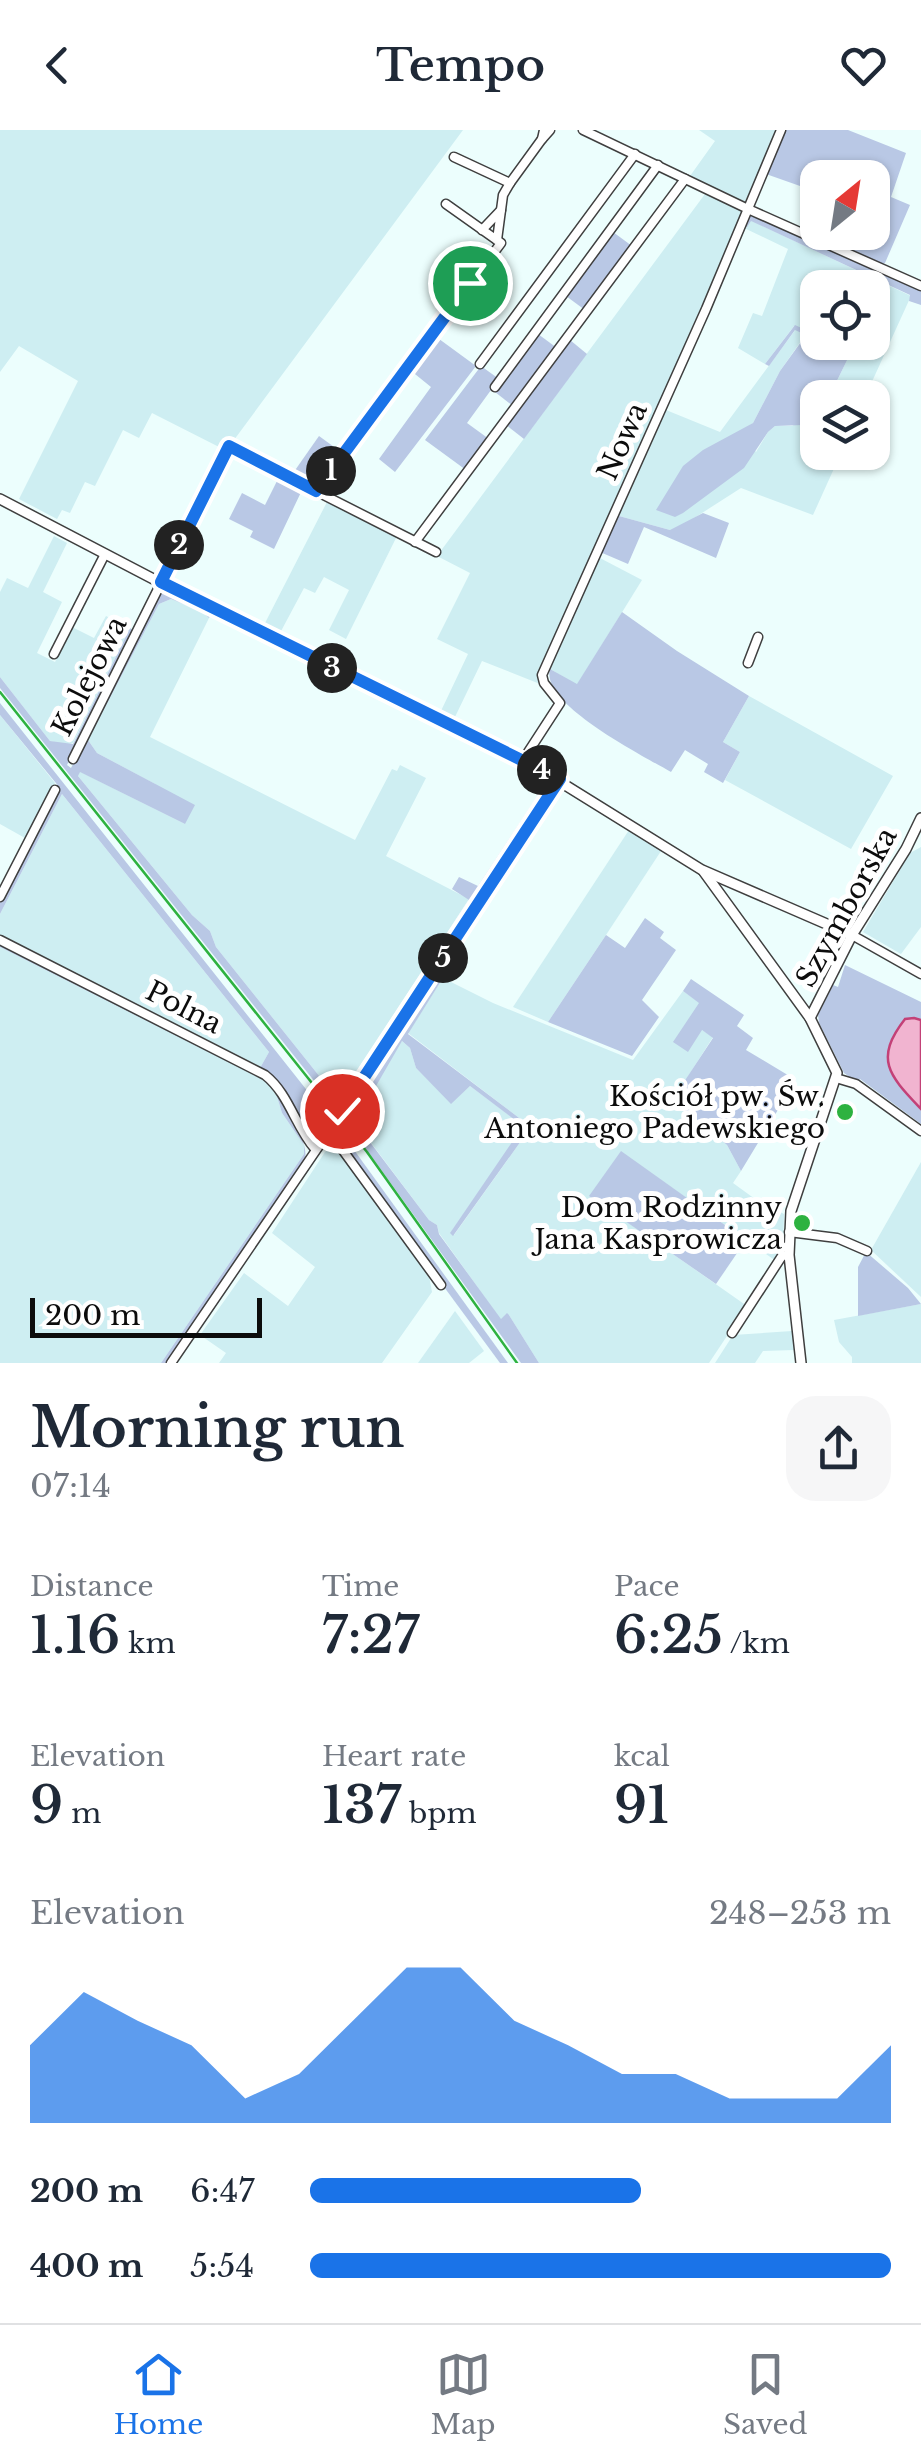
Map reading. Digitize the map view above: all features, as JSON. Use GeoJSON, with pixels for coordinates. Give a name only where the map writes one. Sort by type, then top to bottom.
{"type":"FeatureCollection","features":[{"type":"Feature","properties":{"kind":"street"},"geometry":{"type":"LineString","coordinates":[[583,130],[921,286]]}},
{"type":"Feature","properties":{"kind":"street","name":"Nowa"},"geometry":{"type":"LineString","coordinates":[[522,760],[560,703],[542,676],[781,130]]}},
{"type":"Feature","properties":{"kind":"street"},"geometry":{"type":"LineString","coordinates":[[497,240],[503,194],[545,133]]}},
{"type":"Feature","properties":{"kind":"street"},"geometry":{"type":"LineString","coordinates":[[480,364],[635,154]]}},
{"type":"Feature","properties":{"kind":"street"},"geometry":{"type":"LineString","coordinates":[[454,157],[510,183]]}},
{"type":"Feature","properties":{"kind":"street"},"geometry":{"type":"LineString","coordinates":[[495,387],[658,166]]}},
{"type":"Feature","properties":{"kind":"street"},"geometry":{"type":"LineString","coordinates":[[415,542],[685,179]]}},
{"type":"Feature","properties":{"kind":"street"},"geometry":{"type":"LineString","coordinates":[[316,491],[501,243],[446,204]]}},
{"type":"Feature","properties":{"kind":"street"},"geometry":{"type":"LineString","coordinates":[[482,230],[500,210]]}},
{"type":"Feature","properties":{"kind":"street","name":"Kolejowa"},"geometry":{"type":"LineString","coordinates":[[73,758],[229,446],[436,552]]}},
{"type":"Feature","properties":{"kind":"street"},"geometry":{"type":"LineString","coordinates":[[0,499],[560,779],[702,870],[852,935],[921,974]]}},
{"type":"Feature","properties":{"kind":"street"},"geometry":{"type":"LineString","coordinates":[[54,654],[105,554]]}},
{"type":"Feature","properties":{"kind":"street"},"geometry":{"type":"LineString","coordinates":[[748,663],[758,637]]}},
{"type":"Feature","properties":{"kind":"street"},"geometry":{"type":"LineString","coordinates":[[171,1363],[560,779]]}},
{"type":"Feature","properties":{"kind":"street"},"geometry":{"type":"LineString","coordinates":[[0,897],[55,790]]}},
{"type":"Feature","properties":{"kind":"street","name":"Szymborska"},"geometry":{"type":"LineString","coordinates":[[810,1018],[852,935],[921,818]]}},
{"type":"Feature","properties":{"kind":"street"},"geometry":{"type":"LineString","coordinates":[[702,870],[810,1018],[830,1055],[836,1078],[798,1186],[789,1232],[802,1363]]}},
{"type":"Feature","properties":{"kind":"street","name":"Polna"},"geometry":{"type":"LineString","coordinates":[[0,940],[265,1075],[285,1098],[301,1133],[315,1150]]}},
{"type":"Feature","properties":{"kind":"street"},"geometry":{"type":"LineString","coordinates":[[836,1078],[848,1080],[921,1132]]}},
{"type":"Feature","properties":{"kind":"street"},"geometry":{"type":"LineString","coordinates":[[327,1134],[340,1146],[441,1285]]}},
{"type":"Feature","properties":{"kind":"street"},"geometry":{"type":"LineString","coordinates":[[789,1232],[837,1238],[867,1251]]}},
{"type":"Feature","properties":{"kind":"street"},"geometry":{"type":"LineString","coordinates":[[732,1332],[782,1256],[789,1255]]}},
{"type":"Feature","properties":{"kind":"shaded area"},"geometry":{"type":"Polygon","coordinates":[[[0,130],[463,130],[231,444],[227,442],[223,449],[152,413],[139,438],[123,430],[95,486],[85,482],[70,513],[62,510],[57,519],[19,499],[78,381],[19,346],[0,372],[0,130]]]}},
{"type":"Feature","properties":{"kind":"shaded area"},"geometry":{"type":"Polygon","coordinates":[[[699,130],[778,130],[745,202],[690,176],[715,141],[699,130]]]}},
{"type":"Feature","properties":{"kind":"shaded area"},"geometry":{"type":"Polygon","coordinates":[[[784,130],[848,130],[906,153],[891,197],[910,205],[885,263],[852,250],[890,250],[890,160],[800,160],[800,186],[766,174],[784,130]]]}},
{"type":"Feature","properties":{"kind":"shaded area"},"geometry":{"type":"Polygon","coordinates":[[[705,194],[743,211],[538,673],[540,684],[482,661],[454,719],[440,713],[468,654],[437,639],[470,573],[437,556],[705,194]]]}},
{"type":"Feature","properties":{"kind":"shaded area"},"geometry":{"type":"Polygon","coordinates":[[[749,214],[800,237],[800,244],[751,221],[743,226],[749,214]]]}},
{"type":"Feature","properties":{"kind":"shaded area"},"geometry":{"type":"Polygon","coordinates":[[[750,220],[800,244],[800,250],[814,250],[856,270],[800,270],[800,328],[794,326],[765,364],[738,348],[753,313],[762,316],[788,249],[742,227],[750,220]]]}},
{"type":"Feature","properties":{"kind":"shaded area"},"geometry":{"type":"Polygon","coordinates":[[[613,232],[632,246],[585,310],[566,296],[613,232]]]}},
{"type":"Feature","properties":{"kind":"shaded area"},"geometry":{"type":"Polygon","coordinates":[[[813,250],[829,250],[874,270],[856,270],[813,250]]]}},
{"type":"Feature","properties":{"kind":"shaded area"},"geometry":{"type":"Polygon","coordinates":[[[890,277],[921,291],[921,305],[909,301],[910,295],[890,286],[890,277]]]}},
{"type":"Feature","properties":{"kind":"shaded area"},"geometry":{"type":"Polygon","coordinates":[[[890,286],[911,296],[890,342],[890,286]]]}},
{"type":"Feature","properties":{"kind":"shaded area"},"geometry":{"type":"Polygon","coordinates":[[[795,325],[800,327],[800,332],[795,330],[769,366],[765,364],[795,325]]]}},
{"type":"Feature","properties":{"kind":"shaded area"},"geometry":{"type":"Polygon","coordinates":[[[796,329],[800,331],[800,343],[753,423],[740,432],[756,452],[775,426],[800,422],[800,470],[833,470],[813,515],[741,488],[677,529],[619,516],[666,410],[720,432],[796,329]]]}},
{"type":"Feature","properties":{"kind":"shaded area"},"geometry":{"type":"Polygon","coordinates":[[[538,334],[557,348],[513,406],[495,392],[538,334]]]}},
{"type":"Feature","properties":{"kind":"shaded area"},"geometry":{"type":"Polygon","coordinates":[[[435,336],[476,366],[395,472],[379,459],[431,387],[410,370],[435,336]]]}},
{"type":"Feature","properties":{"kind":"shaded area"},"geometry":{"type":"Polygon","coordinates":[[[570,340],[587,354],[524,439],[506,425],[570,340]]]}},
{"type":"Feature","properties":{"kind":"shaded area"},"geometry":{"type":"Polygon","coordinates":[[[800,343],[800,360],[847,360],[837,380],[800,380],[800,425],[775,426],[744,468],[683,513],[675,517],[656,510],[683,466],[703,450],[753,423],[780,371],[800,343]]]}},
{"type":"Feature","properties":{"kind":"shaded area"},"geometry":{"type":"Polygon","coordinates":[[[847,360],[882,360],[873,380],[837,380],[847,360]]]}},
{"type":"Feature","properties":{"kind":"shaded area"},"geometry":{"type":"Polygon","coordinates":[[[481,366],[499,379],[467,423],[489,439],[466,470],[425,440],[481,366]]]}},
{"type":"Feature","properties":{"kind":"shaded area"},"geometry":{"type":"Polygon","coordinates":[[[664,409],[619,516],[670,530],[703,513],[729,523],[716,558],[644,527],[628,564],[600,552],[664,409]]]}},
{"type":"Feature","properties":{"kind":"shaded area"},"geometry":{"type":"Polygon","coordinates":[[[319,436],[341,452],[316,487],[291,476],[319,436]]]}},
{"type":"Feature","properties":{"kind":"shaded area"},"geometry":{"type":"Polygon","coordinates":[[[279,477],[303,488],[274,549],[250,537],[253,531],[229,519],[242,493],[265,505],[279,477]]]}},
{"type":"Feature","properties":{"kind":"shaded area"},"geometry":{"type":"Polygon","coordinates":[[[328,500],[397,536],[346,639],[329,630],[349,590],[324,577],[315,593],[304,588],[280,633],[264,625],[328,500]]]}},
{"type":"Feature","properties":{"kind":"shaded area"},"geometry":{"type":"Polygon","coordinates":[[[54,536],[67,543],[43,592],[62,602],[37,653],[55,662],[72,627],[94,638],[106,616],[130,628],[73,743],[65,745],[50,741],[0,677],[0,592],[7,578],[28,588],[54,536]]]}},
{"type":"Feature","properties":{"kind":"shaded area"},"geometry":{"type":"Polygon","coordinates":[[[598,557],[642,580],[577,685],[550,669],[598,557]]]}},
{"type":"Feature","properties":{"kind":"shaded area"},"geometry":{"type":"Polygon","coordinates":[[[161,590],[211,614],[209,618],[171,599],[159,604],[88,740],[97,753],[195,805],[185,824],[80,772],[78,776],[192,915],[210,931],[216,947],[336,1097],[343,1094],[469,900],[452,889],[459,877],[478,886],[548,780],[553,783],[339,1112],[0,688],[0,677],[50,741],[73,744],[130,628],[134,631],[67,765],[71,768],[161,590]]]}},
{"type":"Feature","properties":{"kind":"shaded area"},"geometry":{"type":"Polygon","coordinates":[[[171,599],[204,612],[209,618],[150,737],[355,840],[392,769],[397,771],[400,765],[426,778],[386,856],[469,899],[342,1094],[336,1097],[216,947],[210,931],[192,915],[78,776],[79,771],[185,824],[155,784],[97,753],[88,740],[159,604],[171,599]]]}},
{"type":"Feature","properties":{"kind":"shaded area"},"geometry":{"type":"Polygon","coordinates":[[[622,612],[749,696],[723,742],[740,752],[723,783],[704,772],[708,764],[685,750],[671,772],[639,754],[577,713],[551,683],[550,669],[577,684],[622,612]]]}},
{"type":"Feature","properties":{"kind":"shaded area"},"geometry":{"type":"Polygon","coordinates":[[[749,696],[893,776],[851,849],[725,780],[740,752],[723,742],[749,696]]]}},
{"type":"Feature","properties":{"kind":"shaded area"},"geometry":{"type":"Polygon","coordinates":[[[0,703],[332,1122],[318,1139],[308,1136],[267,1072],[260,1068],[269,1052],[62,794],[0,914],[0,903],[60,788],[0,715],[0,703]]]}},
{"type":"Feature","properties":{"kind":"shaded area"},"geometry":{"type":"Polygon","coordinates":[[[0,715],[55,783],[25,838],[0,824],[0,715]]]}},
{"type":"Feature","properties":{"kind":"shaded area"},"geometry":{"type":"Polygon","coordinates":[[[62,794],[269,1052],[260,1068],[0,937],[0,914],[62,794]]]}},
{"type":"Feature","properties":{"kind":"shaded area"},"geometry":{"type":"Polygon","coordinates":[[[629,830],[661,851],[606,935],[548,1022],[513,1007],[629,830]]]}},
{"type":"Feature","properties":{"kind":"shaded area"},"geometry":{"type":"Polygon","coordinates":[[[921,847],[921,927],[901,954],[863,932],[910,853],[921,847]]]}},
{"type":"Feature","properties":{"kind":"shaded area"},"geometry":{"type":"Polygon","coordinates":[[[645,918],[664,932],[660,938],[676,950],[642,1000],[659,1017],[632,1056],[548,1022],[606,935],[625,948],[645,918]]]}},
{"type":"Feature","properties":{"kind":"shaded area"},"geometry":{"type":"Polygon","coordinates":[[[0,944],[263,1078],[273,1088],[262,1079],[0,944]]]}},
{"type":"Feature","properties":{"kind":"shaded area"},"geometry":{"type":"Polygon","coordinates":[[[0,947],[262,1079],[275,1090],[282,1113],[304,1145],[304,1154],[161,1363],[0,1363],[0,947]]]}},
{"type":"Feature","properties":{"kind":"shaded area"},"geometry":{"type":"Polygon","coordinates":[[[845,965],[921,1002],[921,1124],[860,1079],[857,1082],[844,1073],[819,1023],[818,1015],[833,985],[838,987],[845,965]]]}},
{"type":"Feature","properties":{"kind":"shaded area"},"geometry":{"type":"Polygon","coordinates":[[[443,978],[493,1003],[633,1060],[683,991],[700,1003],[702,1030],[713,1037],[673,1100],[727,1145],[741,1171],[733,1183],[784,1214],[783,1249],[776,1261],[621,1152],[590,1196],[747,1306],[709,1363],[539,1363],[509,1315],[501,1320],[437,1225],[429,1220],[348,1112],[402,1041],[410,1048],[416,1068],[451,1103],[470,1086],[524,1126],[451,1232],[454,1235],[531,1127],[408,1033],[443,978]]]}},
{"type":"Feature","properties":{"kind":"shaded area"},"geometry":{"type":"Polygon","coordinates":[[[443,978],[408,1034],[531,1127],[453,1236],[450,1233],[523,1126],[470,1086],[451,1104],[416,1068],[410,1048],[402,1041],[372,1093],[358,1096],[348,1113],[429,1220],[437,1225],[439,1234],[501,1319],[509,1315],[539,1363],[521,1363],[342,1116],[432,979],[443,978]]]}},
{"type":"Feature","properties":{"kind":"shaded area"},"geometry":{"type":"Polygon","coordinates":[[[691,979],[744,1015],[737,1026],[753,1038],[746,1050],[796,1080],[741,1171],[727,1145],[672,1100],[713,1038],[702,1030],[688,1052],[673,1042],[699,1003],[683,991],[691,979]]]}},
{"type":"Feature","properties":{"kind":"shaded area"},"geometry":{"type":"Polygon","coordinates":[[[905,1019],[921,1020],[921,1109],[894,1077],[888,1057],[895,1033],[905,1019]]]}},
{"type":"Feature","properties":{"kind":"shaded area"},"geometry":{"type":"Polygon","coordinates":[[[275,1091],[292,1116],[304,1145],[282,1113],[275,1091]]]}},
{"type":"Feature","properties":{"kind":"shaded area"},"geometry":{"type":"Polygon","coordinates":[[[336,1125],[508,1363],[500,1363],[333,1136],[336,1125]]]}},
{"type":"Feature","properties":{"kind":"shaded area"},"geometry":{"type":"Polygon","coordinates":[[[304,1145],[305,1159],[167,1363],[161,1363],[304,1154],[304,1145]]]}},
{"type":"Feature","properties":{"kind":"shaded area"},"geometry":{"type":"Polygon","coordinates":[[[336,1145],[428,1270],[432,1292],[382,1363],[219,1363],[226,1353],[200,1335],[244,1273],[288,1306],[315,1267],[272,1233],[325,1152],[336,1145]]]}},
{"type":"Feature","properties":{"kind":"shaded area"},"geometry":{"type":"Polygon","coordinates":[[[621,1151],[746,1240],[716,1284],[589,1196],[621,1151]]]}},
{"type":"Feature","properties":{"kind":"shaded area"},"geometry":{"type":"Polygon","coordinates":[[[921,1162],[921,1297],[871,1250],[921,1162]]]}},
{"type":"Feature","properties":{"kind":"shaded area"},"geometry":{"type":"Polygon","coordinates":[[[866,1252],[921,1304],[858,1316],[858,1267],[866,1252]]]}},
{"type":"Feature","properties":{"kind":"shaded area"},"geometry":{"type":"Polygon","coordinates":[[[921,1304],[921,1363],[852,1363],[852,1357],[839,1342],[834,1320],[921,1304]]]}},
{"type":"Feature","properties":{"kind":"shaded area"},"geometry":{"type":"Polygon","coordinates":[[[455,1311],[484,1351],[469,1363],[418,1363],[455,1311]]]}},
{"type":"Feature","properties":{"kind":"shaded area"},"geometry":{"type":"Polygon","coordinates":[[[792,1331],[794,1350],[763,1351],[755,1363],[715,1363],[733,1335],[792,1331]]]}},
{"type":"Feature","properties":{"kind":"railway"},"geometry":{"type":"LineString","coordinates":[[0,692],[367,1152],[517,1363]]}},
{"type":"Feature","properties":{"kind":"place","name":"Kościół pw. Św. Antoniego Padewskiego"},"geometry":{"type":"Point","coordinates":[845,1112]}},
{"type":"Feature","properties":{"kind":"place","name":"Dom Rodzinny Jana Kasprowicza"},"geometry":{"type":"Point","coordinates":[802,1223]}},
{"type":"Feature","properties":{"kind":"route"},"geometry":{"type":"LineString","coordinates":[[342,1111],[560,779],[161,582],[229,446],[316,491],[470,283]]}}]}
